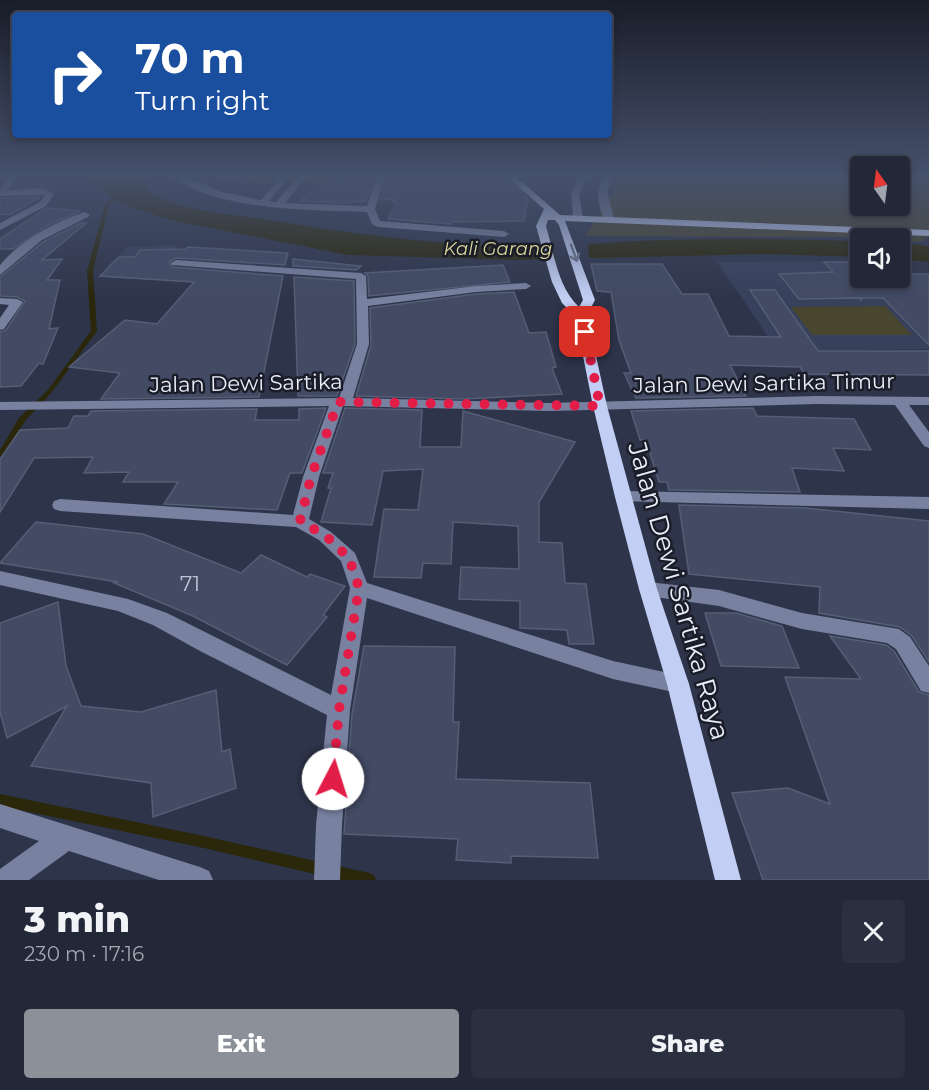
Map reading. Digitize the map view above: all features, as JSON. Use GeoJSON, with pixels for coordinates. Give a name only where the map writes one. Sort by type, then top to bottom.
{"type":"FeatureCollection","features":[{"type":"Feature","properties":{"kind":"main road"},"geometry":{"type":"LineString","coordinates":[[544,217],[562,221],[578,218],[609,219],[929,233]]}},
{"type":"Feature","properties":{"kind":"main road","name":"Jalan Dewi Sartika Raya"},"geometry":{"type":"LineString","coordinates":[[544,217],[557,282],[566,301],[581,315],[600,406],[623,497],[648,589],[678,684],[728,880]]}},
{"type":"Feature","properties":{"kind":"main road","name":"Jalan Dewi Sartika Raya"},"geometry":{"type":"LineString","coordinates":[[562,221],[589,300],[581,315]]}},
{"type":"Feature","properties":{"kind":"street"},"geometry":{"type":"LineString","coordinates":[[0,228],[21,216]]}},
{"type":"Feature","properties":{"kind":"street"},"geometry":{"type":"LineString","coordinates":[[0,272],[24,245],[81,216]]}},
{"type":"Feature","properties":{"kind":"street"},"geometry":{"type":"LineString","coordinates":[[373,216],[378,224],[504,234]]}},
{"type":"Feature","properties":{"kind":"street"},"geometry":{"type":"LineString","coordinates":[[176,264],[358,275],[362,278],[363,344],[311,477],[300,521]]}},
{"type":"Feature","properties":{"kind":"street"},"geometry":{"type":"LineString","coordinates":[[361,303],[476,289],[526,286]]}},
{"type":"Feature","properties":{"kind":"street"},"geometry":{"type":"LineString","coordinates":[[0,301],[17,302],[0,326]]}},
{"type":"Feature","properties":{"kind":"street","name":"Jalan Dewi Sartika Timur"},"geometry":{"type":"LineString","coordinates":[[600,406],[817,400],[929,402]]}},
{"type":"Feature","properties":{"kind":"street","name":"Jalan Dewi Sartika"},"geometry":{"type":"LineString","coordinates":[[0,406],[341,402],[600,406]]}},
{"type":"Feature","properties":{"kind":"street"},"geometry":{"type":"LineString","coordinates":[[900,402],[929,443]]}},
{"type":"Feature","properties":{"kind":"street"},"geometry":{"type":"LineString","coordinates":[[623,497],[929,503]]}},
{"type":"Feature","properties":{"kind":"street"},"geometry":{"type":"LineString","coordinates":[[60,505],[300,521],[326,536],[349,558],[359,588],[339,710],[329,825],[327,880]]}},
{"type":"Feature","properties":{"kind":"street"},"geometry":{"type":"LineString","coordinates":[[0,578],[121,604],[160,619],[207,645],[339,710]]}},
{"type":"Feature","properties":{"kind":"street"},"geometry":{"type":"LineString","coordinates":[[359,588],[613,670],[678,684]]}},
{"type":"Feature","properties":{"kind":"street"},"geometry":{"type":"LineString","coordinates":[[648,589],[718,598],[802,621],[892,635],[903,643],[929,684]]}},
{"type":"Feature","properties":{"kind":"street"},"geometry":{"type":"LineString","coordinates":[[0,816],[200,880]]}},
{"type":"Feature","properties":{"kind":"street"},"geometry":{"type":"LineString","coordinates":[[7,880],[64,838]]}},
{"type":"Feature","properties":{"kind":"shaded area"},"geometry":{"type":"Polygon","coordinates":[[[598,216],[929,216],[929,235],[921,242],[910,241],[910,228],[850,228],[850,237],[585,236],[598,216]]]}},
{"type":"Feature","properties":{"kind":"shaded area"},"geometry":{"type":"Polygon","coordinates":[[[178,245],[159,267],[107,266],[128,247],[178,245]]]}},
{"type":"Feature","properties":{"kind":"shaded area"},"geometry":{"type":"Polygon","coordinates":[[[850,261],[850,288],[897,288],[929,318],[929,349],[778,351],[717,262],[850,261]]]}},
{"type":"Feature","properties":{"kind":"shaded area"},"geometry":{"type":"Polygon","coordinates":[[[885,306],[912,335],[812,335],[791,307],[885,306]]]}},
{"type":"Feature","properties":{"kind":"water","name":"Kali Garang"},"geometry":{"type":"Polygon","coordinates":[[[158,216],[239,216],[405,239],[507,246],[688,239],[850,241],[850,257],[766,254],[516,260],[348,255],[158,216]]]}},
{"type":"Feature","properties":{"kind":"water"},"geometry":{"type":"Polygon","coordinates":[[[910,244],[929,246],[929,262],[910,260],[910,244]]]}},
{"type":"Feature","properties":{"kind":"pier"},"geometry":{"type":"Polygon","coordinates":[[[587,241],[590,263],[557,263],[551,243],[587,241]]]}},
{"type":"Feature","properties":{"kind":"building"},"geometry":{"type":"Polygon","coordinates":[[[34,216],[69,216],[49,225],[13,249],[0,249],[0,239],[34,216]]]}},
{"type":"Feature","properties":{"kind":"building"},"geometry":{"type":"Polygon","coordinates":[[[390,216],[525,216],[524,221],[452,222],[451,224],[388,219],[390,216]]]}},
{"type":"Feature","properties":{"kind":"building"},"geometry":{"type":"Polygon","coordinates":[[[81,223],[86,223],[42,260],[62,259],[47,280],[60,280],[49,329],[58,328],[43,364],[39,363],[21,386],[0,387],[0,332],[6,330],[25,301],[17,297],[0,296],[0,277],[43,242],[81,223]]]}},
{"type":"Feature","properties":{"kind":"building"},"geometry":{"type":"Polygon","coordinates":[[[188,247],[288,253],[285,265],[176,258],[169,262],[172,267],[283,276],[259,397],[101,399],[120,373],[69,367],[125,320],[157,324],[194,282],[100,276],[119,257],[135,257],[140,250],[185,249],[188,247]]]}},
{"type":"Feature","properties":{"kind":"building"},"geometry":{"type":"Polygon","coordinates":[[[293,259],[361,266],[357,270],[293,266],[293,259]]]}},
{"type":"Feature","properties":{"kind":"building"},"geometry":{"type":"Polygon","coordinates":[[[824,262],[850,262],[850,288],[910,288],[910,274],[929,274],[929,345],[883,298],[799,299],[779,274],[833,272],[824,262]]]}},
{"type":"Feature","properties":{"kind":"building"},"geometry":{"type":"Polygon","coordinates":[[[591,264],[662,264],[682,294],[708,294],[729,336],[781,337],[750,290],[775,290],[818,351],[929,351],[929,375],[805,374],[800,367],[730,365],[746,396],[636,398],[624,373],[631,373],[619,340],[611,292],[597,291],[591,264]]]}},
{"type":"Feature","properties":{"kind":"building"},"geometry":{"type":"Polygon","coordinates":[[[503,265],[510,282],[369,296],[368,276],[365,273],[503,265]]]}},
{"type":"Feature","properties":{"kind":"building"},"geometry":{"type":"Polygon","coordinates":[[[294,277],[354,281],[355,344],[337,396],[298,396],[294,277]]]}},
{"type":"Feature","properties":{"kind":"building"},"geometry":{"type":"Polygon","coordinates":[[[514,292],[529,333],[546,332],[556,367],[552,368],[562,394],[463,399],[356,396],[371,345],[370,308],[476,294],[514,292]]]}},
{"type":"Feature","properties":{"kind":"building"},"geometry":{"type":"Polygon","coordinates":[[[326,408],[302,473],[290,473],[277,510],[164,504],[178,482],[123,482],[129,472],[84,473],[93,457],[34,458],[0,512],[0,459],[20,430],[68,428],[74,416],[88,416],[91,411],[257,409],[255,420],[299,420],[299,409],[326,408]]]}},
{"type":"Feature","properties":{"kind":"building"},"geometry":{"type":"Polygon","coordinates":[[[345,408],[422,410],[420,447],[461,447],[463,411],[575,442],[539,502],[539,542],[562,543],[565,583],[586,584],[594,644],[569,644],[567,630],[520,628],[520,601],[459,599],[461,567],[519,569],[518,526],[453,522],[451,564],[423,563],[421,578],[374,577],[384,509],[418,510],[423,469],[383,471],[372,525],[321,522],[333,473],[323,473],[345,408]]]}},
{"type":"Feature","properties":{"kind":"building"},"geometry":{"type":"Polygon","coordinates":[[[753,408],[757,416],[854,419],[871,450],[833,448],[844,471],[792,468],[800,492],[669,490],[667,482],[659,482],[646,440],[640,440],[631,411],[753,408]]]}},
{"type":"Feature","properties":{"kind":"building"},"geometry":{"type":"Polygon","coordinates":[[[679,505],[806,508],[929,521],[929,662],[912,636],[900,627],[819,613],[820,587],[689,574],[679,505]]]}},
{"type":"Feature","properties":{"kind":"building"},"geometry":{"type":"Polygon","coordinates":[[[36,522],[143,534],[241,573],[261,555],[307,577],[310,574],[345,586],[323,615],[327,617],[287,665],[193,616],[114,583],[118,582],[0,563],[36,522]]]}},
{"type":"Feature","properties":{"kind":"building"},"geometry":{"type":"Polygon","coordinates":[[[58,602],[66,666],[81,706],[141,712],[216,690],[222,752],[230,749],[236,788],[153,817],[151,783],[31,766],[67,706],[7,738],[0,712],[0,623],[58,602]]]}},
{"type":"Feature","properties":{"kind":"building"},"geometry":{"type":"Polygon","coordinates":[[[705,613],[736,613],[782,626],[799,668],[721,666],[705,613]]]}},
{"type":"Feature","properties":{"kind":"building"},"geometry":{"type":"Polygon","coordinates":[[[830,636],[886,645],[894,651],[919,692],[929,695],[929,880],[763,880],[732,793],[788,788],[830,804],[785,677],[861,679],[830,636]]]}},
{"type":"Feature","properties":{"kind":"building"},"geometry":{"type":"Polygon","coordinates":[[[364,646],[455,647],[453,722],[459,722],[456,779],[590,783],[598,858],[511,856],[511,863],[456,860],[458,839],[344,834],[353,754],[349,754],[352,714],[364,646]]]}},
{"type":"Feature","properties":{"kind":"waterway"},"geometry":{"type":"LineString","coordinates":[[0,456],[22,420],[50,391],[94,331],[90,271],[104,216]]}},
{"type":"Feature","properties":{"kind":"waterway"},"geometry":{"type":"LineString","coordinates":[[0,800],[204,842],[369,880]]}},
{"type":"Feature","properties":{"kind":"route"},"geometry":{"type":"LineString","coordinates":[[333,779],[339,710],[359,588],[349,558],[326,536],[300,521],[311,477],[338,402],[600,406],[585,332]]}}]}
